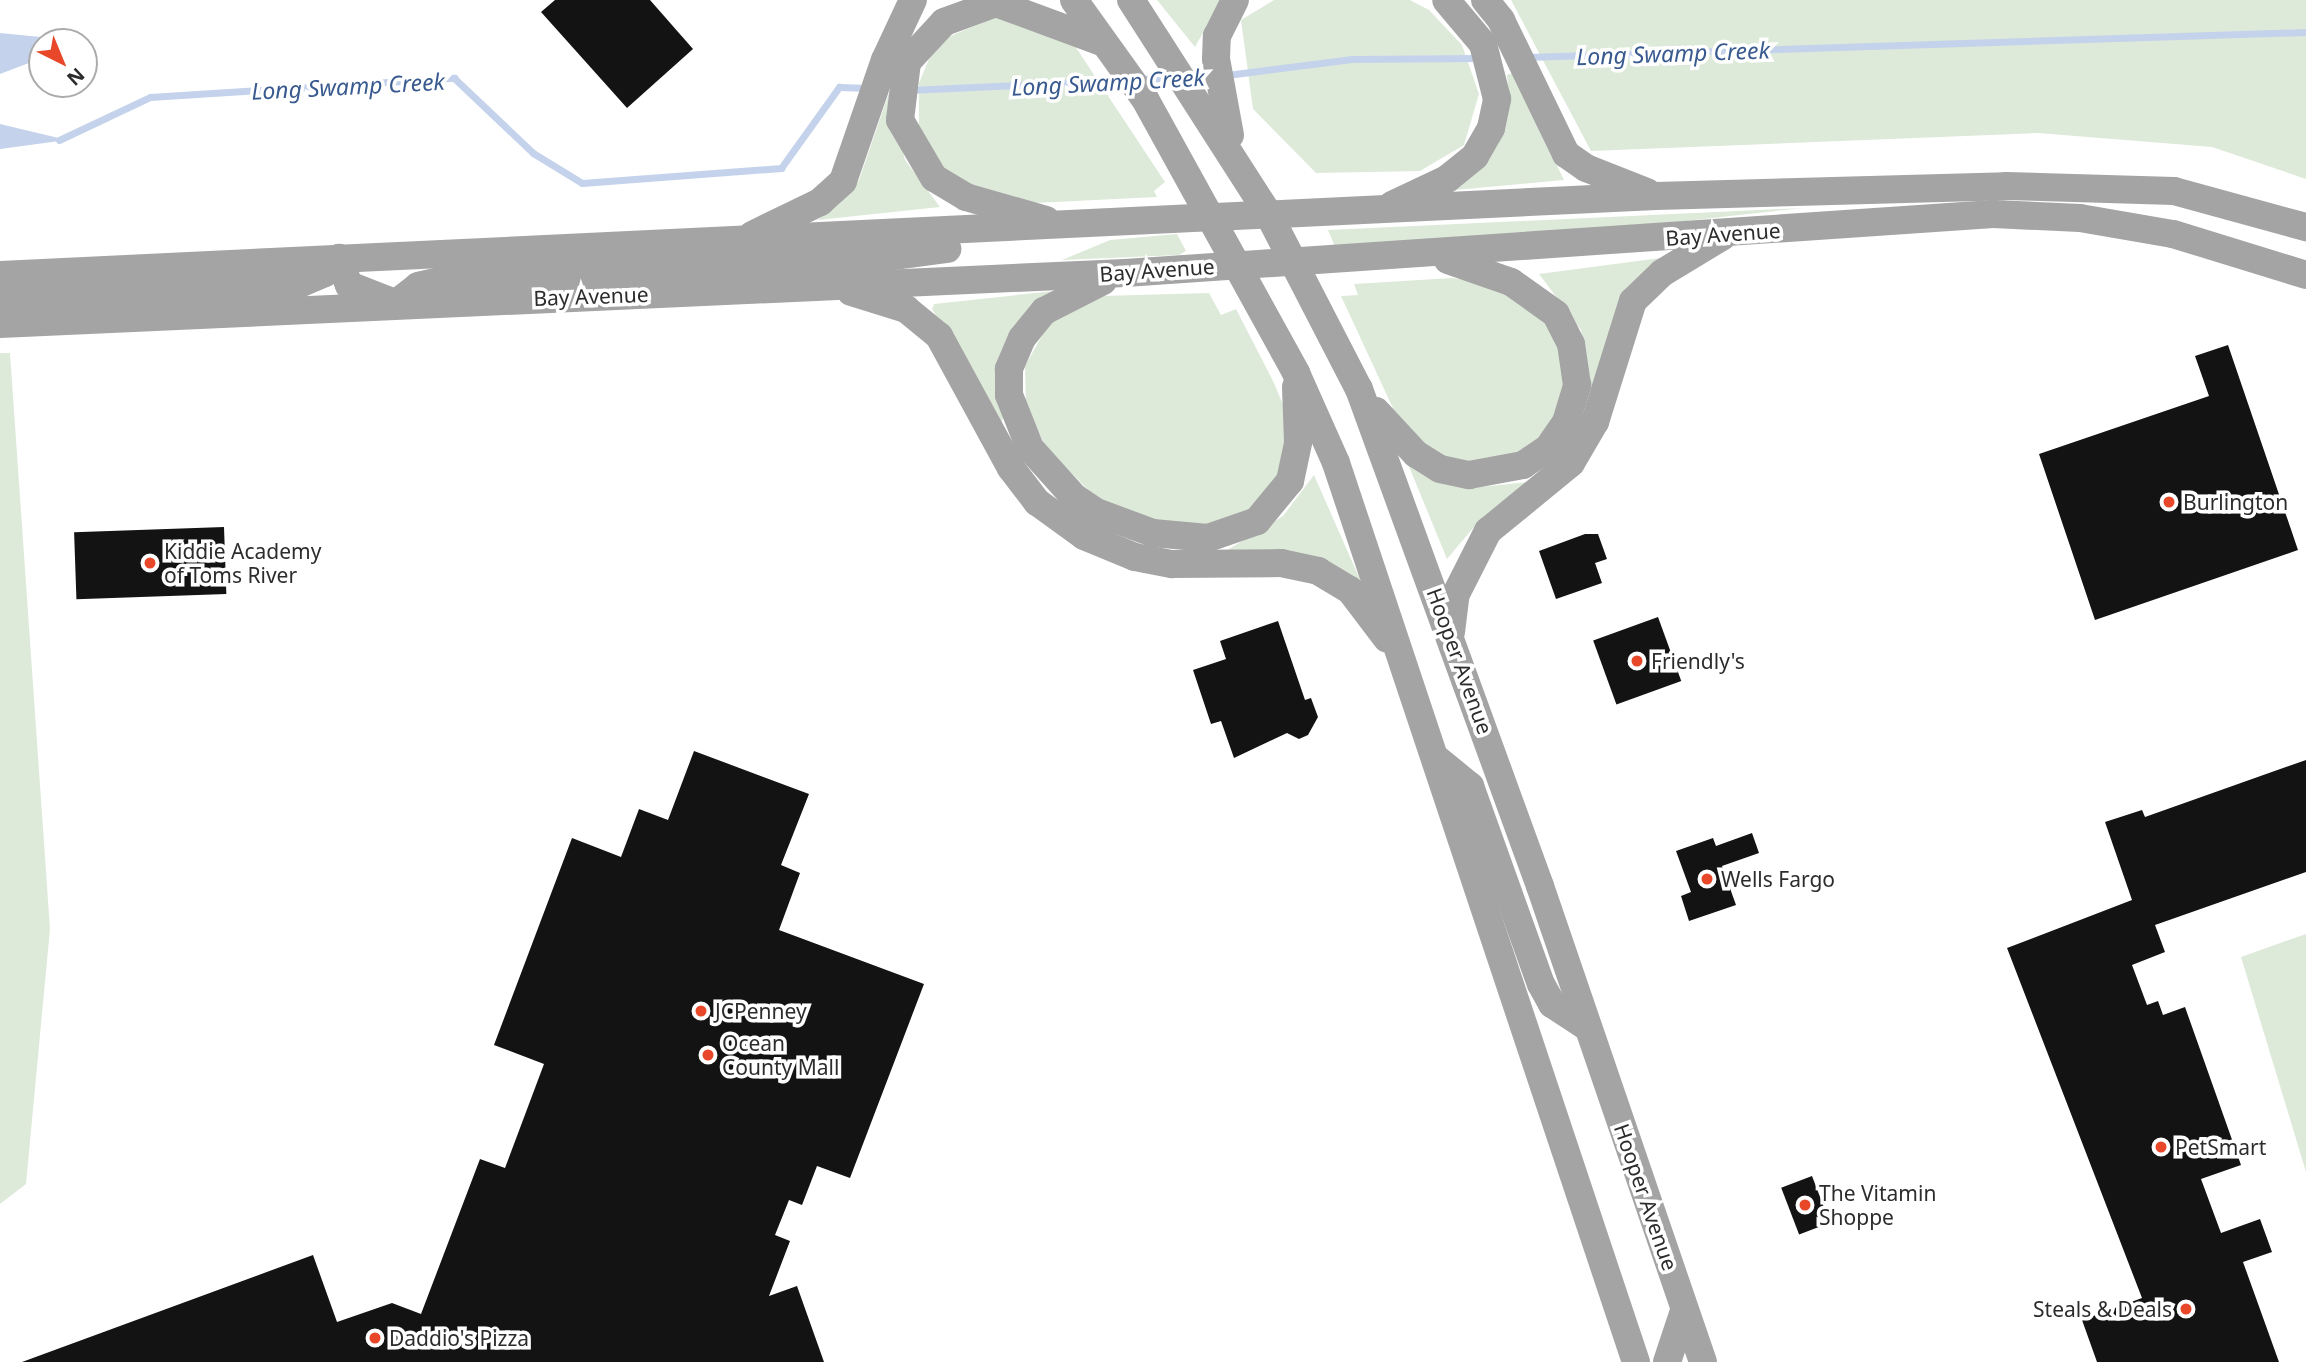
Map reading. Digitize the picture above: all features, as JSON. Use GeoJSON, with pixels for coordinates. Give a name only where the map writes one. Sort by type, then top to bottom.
{"type":"FeatureCollection","features":[{"type":"Feature","properties":{"kind":"main road"},"geometry":{"type":"LineString","coordinates":[[914,0],[894,88],[905,137],[947,188],[1059,224]]}},
{"type":"Feature","properties":{"kind":"main road"},"geometry":{"type":"LineString","coordinates":[[1074,0],[1145,99],[1296,373],[1336,463],[1410,673],[1636,1362]]}},
{"type":"Feature","properties":{"kind":"main road"},"geometry":{"type":"LineString","coordinates":[[1131,0],[1176,66],[1205,90],[1216,61],[1217,36],[1235,0]]}},
{"type":"Feature","properties":{"kind":"main road"},"geometry":{"type":"LineString","coordinates":[[1380,210],[1447,179],[1475,156],[1491,128],[1497,99],[1493,72],[1483,44],[1447,0]]}},
{"type":"Feature","properties":{"kind":"main road"},"geometry":{"type":"LineString","coordinates":[[1485,0],[1512,43],[1566,154],[1586,168],[1656,196]]}},
{"type":"Feature","properties":{"kind":"main road"},"geometry":{"type":"LineString","coordinates":[[741,240],[820,202],[844,181],[871,105],[894,88],[919,44],[944,22],[974,6],[996,3],[1045,17],[1112,50]]}},
{"type":"Feature","properties":{"kind":"main road","name":"Hooper Avenue"},"geometry":{"type":"LineString","coordinates":[[1205,90],[1236,158],[1296,262],[1359,390],[1451,634],[1703,1362]]}},
{"type":"Feature","properties":{"kind":"main road","name":"Bay Avenue"},"geometry":{"type":"LineString","coordinates":[[0,275],[1656,196],[2067,185],[2174,191],[2306,227]]}},
{"type":"Feature","properties":{"kind":"main road","name":"Bay Avenue"},"geometry":{"type":"LineString","coordinates":[[0,324],[1125,273],[1237,264],[1435,255],[1993,214],[2080,218],[2173,234],[2306,275]]}},
{"type":"Feature","properties":{"kind":"main road"},"geometry":{"type":"LineString","coordinates":[[0,299],[299,284],[325,273],[339,258],[349,285],[396,304],[418,286],[443,280],[878,258],[982,244],[1059,224]]}},
{"type":"Feature","properties":{"kind":"main road"},"geometry":{"type":"LineString","coordinates":[[1451,634],[1456,594],[1488,530],[1571,463],[1595,422],[1633,301],[1662,273],[1727,233]]}},
{"type":"Feature","properties":{"kind":"main road"},"geometry":{"type":"LineString","coordinates":[[1359,390],[1416,454],[1440,469],[1469,475],[1523,465],[1548,449],[1566,422],[1577,384],[1571,344],[1556,314],[1511,282],[1435,255]]}},
{"type":"Feature","properties":{"kind":"main road"},"geometry":{"type":"LineString","coordinates":[[277,260],[299,284],[311,309]]}},
{"type":"Feature","properties":{"kind":"main road"},"geometry":{"type":"LineString","coordinates":[[1125,273],[1044,311],[1021,338],[1009,369],[1009,395],[1030,448],[1073,497],[1096,512],[1153,533],[1208,538],[1257,521],[1290,481],[1298,442],[1296,373]]}},
{"type":"Feature","properties":{"kind":"main road"},"geometry":{"type":"LineString","coordinates":[[835,286],[906,309],[939,336],[1011,468],[1037,502],[1084,536],[1135,557],[1172,564],[1281,563],[1318,571],[1350,590],[1410,673]]}},
{"type":"Feature","properties":{"kind":"main road"},"geometry":{"type":"LineString","coordinates":[[1437,759],[1470,786],[1541,984],[1552,1004],[1587,1027]]}},
{"type":"Feature","properties":{"kind":"main road"},"geometry":{"type":"LineString","coordinates":[[1667,1362],[1684,1311]]}},
{"type":"Feature","properties":{"kind":"green space"},"geometry":{"type":"Polygon","coordinates":[[[1157,0],[1221,0],[1195,47],[1157,0]]]}},
{"type":"Feature","properties":{"kind":"green space"},"geometry":{"type":"Polygon","coordinates":[[[1274,0],[1410,0],[1429,10],[1462,45],[1479,94],[1464,145],[1420,171],[1316,173],[1253,109],[1241,20],[1274,0]]]}},
{"type":"Feature","properties":{"kind":"green space"},"geometry":{"type":"Polygon","coordinates":[[[1511,0],[2306,0],[2306,179],[2212,147],[2038,133],[1591,151],[1511,0]]]}},
{"type":"Feature","properties":{"kind":"green space"},"geometry":{"type":"Polygon","coordinates":[[[1003,14],[1075,46],[1165,182],[1154,191],[1157,197],[1034,203],[996,198],[945,172],[919,130],[919,83],[929,59],[948,37],[1003,14]]]}},
{"type":"Feature","properties":{"kind":"green space"},"geometry":{"type":"Polygon","coordinates":[[[1512,73],[1564,180],[1455,190],[1509,97],[1507,75],[1512,73]]]}},
{"type":"Feature","properties":{"kind":"green space"},"geometry":{"type":"Polygon","coordinates":[[[889,93],[905,160],[940,207],[818,220],[859,180],[889,93]]]}},
{"type":"Feature","properties":{"kind":"green space"},"geometry":{"type":"Polygon","coordinates":[[[1803,208],[1569,234],[1335,247],[1328,230],[1803,208]]]}},
{"type":"Feature","properties":{"kind":"green space"},"geometry":{"type":"Polygon","coordinates":[[[1177,234],[1186,251],[1179,255],[1062,260],[1110,240],[1177,234]]]}},
{"type":"Feature","properties":{"kind":"green space"},"geometry":{"type":"Polygon","coordinates":[[[1668,257],[1593,386],[1589,386],[1581,330],[1539,274],[1668,257]]]}},
{"type":"Feature","properties":{"kind":"green space"},"geometry":{"type":"Polygon","coordinates":[[[1452,278],[1474,281],[1535,307],[1558,337],[1566,375],[1556,416],[1529,448],[1489,465],[1442,460],[1397,417],[1341,296],[1358,295],[1354,284],[1452,278]]]}},
{"type":"Feature","properties":{"kind":"green space"},"geometry":{"type":"Polygon","coordinates":[[[1054,291],[1042,300],[1001,424],[932,309],[934,304],[1054,291]]]}},
{"type":"Feature","properties":{"kind":"green space"},"geometry":{"type":"Polygon","coordinates":[[[1209,293],[1221,315],[1236,309],[1274,383],[1286,412],[1284,468],[1254,508],[1208,526],[1148,520],[1093,495],[1046,447],[1026,408],[1025,366],[1049,323],[1101,296],[1209,293]]]}},
{"type":"Feature","properties":{"kind":"green space"},"geometry":{"type":"Polygon","coordinates":[[[0,353],[10,353],[50,929],[26,1184],[0,1204],[0,353]]]}},
{"type":"Feature","properties":{"kind":"green space"},"geometry":{"type":"Polygon","coordinates":[[[1408,464],[1470,488],[1529,482],[1474,527],[1447,559],[1408,464]]]}},
{"type":"Feature","properties":{"kind":"green space"},"geometry":{"type":"Polygon","coordinates":[[[1314,475],[1362,584],[1329,562],[1224,552],[1283,516],[1314,475]]]}},
{"type":"Feature","properties":{"kind":"green space"},"geometry":{"type":"Polygon","coordinates":[[[2306,934],[2306,1172],[2241,957],[2306,934]]]}},
{"type":"Feature","properties":{"kind":"water"},"geometry":{"type":"Polygon","coordinates":[[[0,33],[28,36],[28,63],[0,74],[0,33]]]}},
{"type":"Feature","properties":{"kind":"water"},"geometry":{"type":"Polygon","coordinates":[[[0,124],[67,140],[0,149],[0,124]]]}},
{"type":"Feature","properties":{"kind":"building"},"geometry":{"type":"Polygon","coordinates":[[[555,0],[650,0],[693,49],[627,108],[541,12],[555,0]]]}},
{"type":"Feature","properties":{"kind":"building","name":"Burlington"},"geometry":{"type":"Polygon","coordinates":[[[2228,345],[2298,550],[2095,620],[2039,454],[2209,396],[2195,356],[2228,345]]]}},
{"type":"Feature","properties":{"kind":"building","name":"Kiddie Academy of Toms River"},"geometry":{"type":"Polygon","coordinates":[[[224,527],[226,594],[76,599],[74,532],[224,527]]]}},
{"type":"Feature","properties":{"kind":"building"},"geometry":{"type":"Polygon","coordinates":[[[1585,534],[1598,534],[1607,559],[1595,563],[1602,583],[1556,599],[1539,551],[1585,534]]]}},
{"type":"Feature","properties":{"kind":"building","name":"Friendly's"},"geometry":{"type":"Polygon","coordinates":[[[1658,617],[1681,681],[1616,704],[1593,641],[1658,617]]]}},
{"type":"Feature","properties":{"kind":"building"},"geometry":{"type":"Polygon","coordinates":[[[1278,621],[1305,700],[1311,698],[1318,717],[1308,735],[1299,739],[1287,733],[1234,758],[1221,721],[1211,724],[1193,670],[1226,659],[1220,641],[1278,621]]]}},
{"type":"Feature","properties":{"kind":"building","name":"Ocean County Mall"},"geometry":{"type":"Polygon","coordinates":[[[694,751],[809,794],[781,865],[800,873],[779,930],[924,984],[850,1178],[817,1166],[802,1205],[789,1200],[775,1235],[790,1241],[769,1296],[797,1286],[824,1362],[22,1362],[313,1255],[337,1322],[392,1303],[421,1314],[480,1159],[505,1168],[544,1064],[494,1045],[572,838],[621,857],[639,809],[668,820],[694,751]]]}},
{"type":"Feature","properties":{"kind":"building"},"geometry":{"type":"Polygon","coordinates":[[[2306,760],[2306,872],[2155,925],[2165,952],[2132,965],[2147,1005],[2158,1001],[2163,1015],[2185,1007],[2241,1165],[2201,1179],[2221,1233],[2260,1219],[2272,1252],[2243,1262],[2279,1362],[2097,1362],[2082,1320],[2142,1298],[2007,948],[2132,900],[2105,822],[2142,810],[2145,817],[2306,760]]]}},
{"type":"Feature","properties":{"kind":"building","name":"Wells Fargo"},"geometry":{"type":"Polygon","coordinates":[[[1752,833],[1759,853],[1722,866],[1736,905],[1689,921],[1681,896],[1691,892],[1676,851],[1713,838],[1716,846],[1752,833]]]}},
{"type":"Feature","properties":{"kind":"building","name":"The Vitamin Shoppe"},"geometry":{"type":"Polygon","coordinates":[[[1812,1176],[1830,1223],[1799,1235],[1781,1188],[1812,1176]]]}},
{"type":"Feature","properties":{"kind":"waterway","name":"Long Swamp Creek"},"geometry":{"type":"LineString","coordinates":[[1527,57],[2306,32]]}},
{"type":"Feature","properties":{"kind":"waterway","name":"Long Swamp Creek"},"geometry":{"type":"LineString","coordinates":[[1227,75],[1352,59],[1480,58]]}},
{"type":"Feature","properties":{"kind":"waterway","name":"Long Swamp Creek"},"geometry":{"type":"LineString","coordinates":[[59,140],[150,97],[454,78],[533,153],[582,183],[781,168],[839,87],[869,88]]}},
{"type":"Feature","properties":{"kind":"waterway","name":"Long Swamp Creek"},"geometry":{"type":"LineString","coordinates":[[1139,79],[1173,78]]}},
{"type":"Feature","properties":{"kind":"waterway","name":"Long Swamp Creek"},"geometry":{"type":"LineString","coordinates":[[909,90],[1124,80]]}},
{"type":"Feature","properties":{"kind":"place","name":"Burlington"},"geometry":{"type":"Point","coordinates":[2169,502]}},
{"type":"Feature","properties":{"kind":"place","name":"Kiddie Academy of Toms River"},"geometry":{"type":"Point","coordinates":[150,563]}},
{"type":"Feature","properties":{"kind":"place","name":"Friendly's"},"geometry":{"type":"Point","coordinates":[1637,661]}},
{"type":"Feature","properties":{"kind":"place","name":"Wells Fargo"},"geometry":{"type":"Point","coordinates":[1707,879]}},
{"type":"Feature","properties":{"kind":"place","name":"JCPenney"},"geometry":{"type":"Point","coordinates":[701,1011]}},
{"type":"Feature","properties":{"kind":"place","name":"Ocean County Mall"},"geometry":{"type":"Point","coordinates":[708,1055]}},
{"type":"Feature","properties":{"kind":"place","name":"PetSmart"},"geometry":{"type":"Point","coordinates":[2161,1147]}},
{"type":"Feature","properties":{"kind":"place","name":"The Vitamin Shoppe"},"geometry":{"type":"Point","coordinates":[1805,1205]}},
{"type":"Feature","properties":{"kind":"place","name":"Steals & Deals"},"geometry":{"type":"Point","coordinates":[2186,1309]}},
{"type":"Feature","properties":{"kind":"place","name":"Daddio's Pizza"},"geometry":{"type":"Point","coordinates":[375,1338]}}]}
